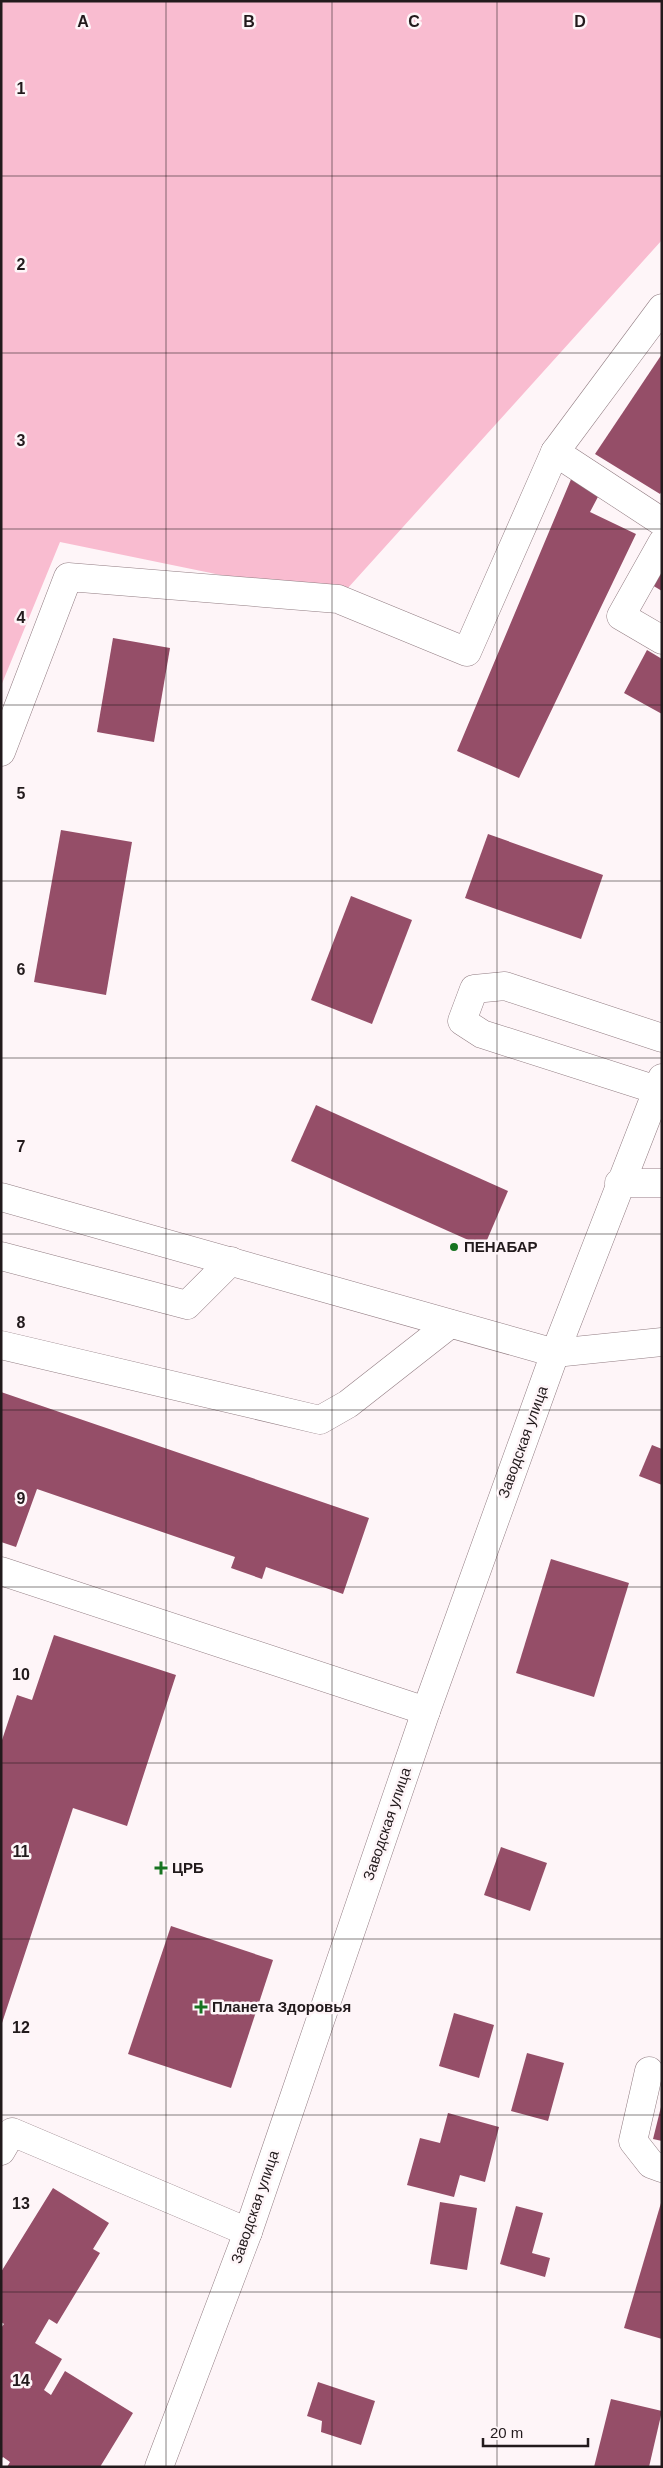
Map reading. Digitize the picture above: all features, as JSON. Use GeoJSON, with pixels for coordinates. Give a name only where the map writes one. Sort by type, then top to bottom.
{"type":"FeatureCollection","features":[{"type":"Feature","properties":{"kind":"street"},"geometry":{"type":"LineString","coordinates":[[1,752],[68,577],[338,599],[467,652],[555,452],[662,308]]}},
{"type":"Feature","properties":{"kind":"street"},"geometry":{"type":"LineString","coordinates":[[555,452],[662,522]]}},
{"type":"Feature","properties":{"kind":"street"},"geometry":{"type":"LineString","coordinates":[[662,543],[621,616],[662,640]]}},
{"type":"Feature","properties":{"kind":"street"},"geometry":{"type":"LineString","coordinates":[[659,1084],[482,1034],[462,1020],[474,989],[505,986],[662,1038]]}},
{"type":"Feature","properties":{"kind":"street","name":"Заводская улица"},"geometry":{"type":"LineString","coordinates":[[159,2467],[248,2232],[426,1711],[555,1353],[619,1183],[659,1084]]}},
{"type":"Feature","properties":{"kind":"street"},"geometry":{"type":"LineString","coordinates":[[619,1183],[662,1183]]}},
{"type":"Feature","properties":{"kind":"street"},"geometry":{"type":"LineString","coordinates":[[1,1197],[555,1353],[662,1342]]}},
{"type":"Feature","properties":{"kind":"street"},"geometry":{"type":"LineString","coordinates":[[1,1256],[187,1305],[231,1261]]}},
{"type":"Feature","properties":{"kind":"street"},"geometry":{"type":"LineString","coordinates":[[1,1345],[320,1420],[348,1404],[450,1324]]}},
{"type":"Feature","properties":{"kind":"street"},"geometry":{"type":"LineString","coordinates":[[1,1571],[426,1711]]}},
{"type":"Feature","properties":{"kind":"street"},"geometry":{"type":"LineString","coordinates":[[649,2072],[633,2141],[650,2164],[662,2168]]}},
{"type":"Feature","properties":{"kind":"street"},"geometry":{"type":"LineString","coordinates":[[1,2151],[12,2132],[248,2232]]}},
{"type":"Feature","properties":{"kind":"shaded area"},"geometry":{"type":"Polygon","coordinates":[[[1,1],[662,1],[662,240],[338,599],[60,542],[1,686],[1,1]]]}},
{"type":"Feature","properties":{"kind":"building"},"geometry":{"type":"Polygon","coordinates":[[[662,354],[662,491],[660,494],[595,454],[662,354]]]}},
{"type":"Feature","properties":{"kind":"building"},"geometry":{"type":"Polygon","coordinates":[[[572,477],[600,493],[590,512],[636,534],[519,778],[457,751],[572,477]]]}},
{"type":"Feature","properties":{"kind":"building"},"geometry":{"type":"Polygon","coordinates":[[[662,559],[662,591],[647,582],[662,559]]]}},
{"type":"Feature","properties":{"kind":"building"},"geometry":{"type":"Polygon","coordinates":[[[113,638],[170,648],[154,742],[97,732],[113,638]]]}},
{"type":"Feature","properties":{"kind":"building"},"geometry":{"type":"Polygon","coordinates":[[[647,650],[662,659],[662,714],[624,693],[647,650]]]}},
{"type":"Feature","properties":{"kind":"building"},"geometry":{"type":"Polygon","coordinates":[[[61,830],[132,842],[106,995],[34,982],[61,830]]]}},
{"type":"Feature","properties":{"kind":"building"},"geometry":{"type":"Polygon","coordinates":[[[488,834],[603,875],[581,939],[465,898],[488,834]]]}},
{"type":"Feature","properties":{"kind":"building"},"geometry":{"type":"Polygon","coordinates":[[[351,896],[412,920],[372,1024],[311,1000],[351,896]]]}},
{"type":"Feature","properties":{"kind":"building"},"geometry":{"type":"Polygon","coordinates":[[[316,1105],[508,1191],[484,1247],[291,1161],[316,1105]]]}},
{"type":"Feature","properties":{"kind":"building"},"geometry":{"type":"Polygon","coordinates":[[[1,1392],[369,1518],[343,1594],[266,1567],[262,1579],[231,1568],[235,1557],[37,1489],[16,1547],[1,1542],[1,1392]]]}},
{"type":"Feature","properties":{"kind":"building"},"geometry":{"type":"Polygon","coordinates":[[[652,1445],[662,1449],[662,1485],[639,1476],[652,1445]]]}},
{"type":"Feature","properties":{"kind":"building"},"geometry":{"type":"Polygon","coordinates":[[[551,1559],[629,1583],[594,1697],[516,1673],[551,1559]]]}},
{"type":"Feature","properties":{"kind":"building"},"geometry":{"type":"Polygon","coordinates":[[[54,1635],[176,1675],[127,1826],[73,1808],[2,2023],[1,1743],[17,1695],[32,1700],[54,1635]]]}},
{"type":"Feature","properties":{"kind":"building"},"geometry":{"type":"Polygon","coordinates":[[[501,1847],[547,1863],[530,1911],[484,1895],[501,1847]]]}},
{"type":"Feature","properties":{"kind":"building","name":"Планета Здоровья"},"geometry":{"type":"Polygon","coordinates":[[[171,1926],[273,1960],[231,2088],[128,2054],[171,1926]]]}},
{"type":"Feature","properties":{"kind":"building"},"geometry":{"type":"Polygon","coordinates":[[[454,2013],[494,2025],[479,2078],[439,2066],[454,2013]]]}},
{"type":"Feature","properties":{"kind":"building"},"geometry":{"type":"Polygon","coordinates":[[[527,2053],[564,2063],[548,2121],[511,2111],[527,2053]]]}},
{"type":"Feature","properties":{"kind":"building"},"geometry":{"type":"Polygon","coordinates":[[[662,2108],[662,2141],[653,2139],[662,2108]]]}},
{"type":"Feature","properties":{"kind":"building"},"geometry":{"type":"Polygon","coordinates":[[[448,2113],[499,2127],[485,2182],[460,2175],[454,2197],[407,2185],[420,2138],[440,2143],[448,2113]]]}},
{"type":"Feature","properties":{"kind":"building"},"geometry":{"type":"Polygon","coordinates":[[[53,2188],[109,2223],[93,2249],[100,2253],[57,2324],[49,2319],[35,2343],[62,2359],[44,2390],[51,2395],[65,2371],[133,2413],[100,2467],[7,2467],[10,2462],[3,2457],[1,2459],[1,2328],[4,2324],[1,2322],[1,2272],[53,2188]]]}},
{"type":"Feature","properties":{"kind":"building"},"geometry":{"type":"Polygon","coordinates":[[[440,2202],[477,2208],[467,2270],[430,2264],[440,2202]]]}},
{"type":"Feature","properties":{"kind":"building"},"geometry":{"type":"Polygon","coordinates":[[[662,2203],[662,2339],[624,2328],[662,2203]]]}},
{"type":"Feature","properties":{"kind":"building"},"geometry":{"type":"Polygon","coordinates":[[[516,2206],[543,2213],[532,2253],[550,2258],[545,2277],[500,2264],[516,2206]]]}},
{"type":"Feature","properties":{"kind":"building"},"geometry":{"type":"Polygon","coordinates":[[[318,2382],[375,2401],[361,2445],[321,2432],[322,2421],[307,2416],[318,2382]]]}},
{"type":"Feature","properties":{"kind":"building"},"geometry":{"type":"Polygon","coordinates":[[[611,2399],[662,2411],[649,2467],[594,2467],[611,2399]]]}},
{"type":"Feature","properties":{"kind":"place","name":"ПЕНАБАР"},"geometry":{"type":"Point","coordinates":[454,1247]}},
{"type":"Feature","properties":{"kind":"place","name":"ЦРБ"},"geometry":{"type":"Point","coordinates":[161,1868]}},
{"type":"Feature","properties":{"kind":"place","name":"Планета Здоровья"},"geometry":{"type":"Point","coordinates":[201,2007]}}]}
